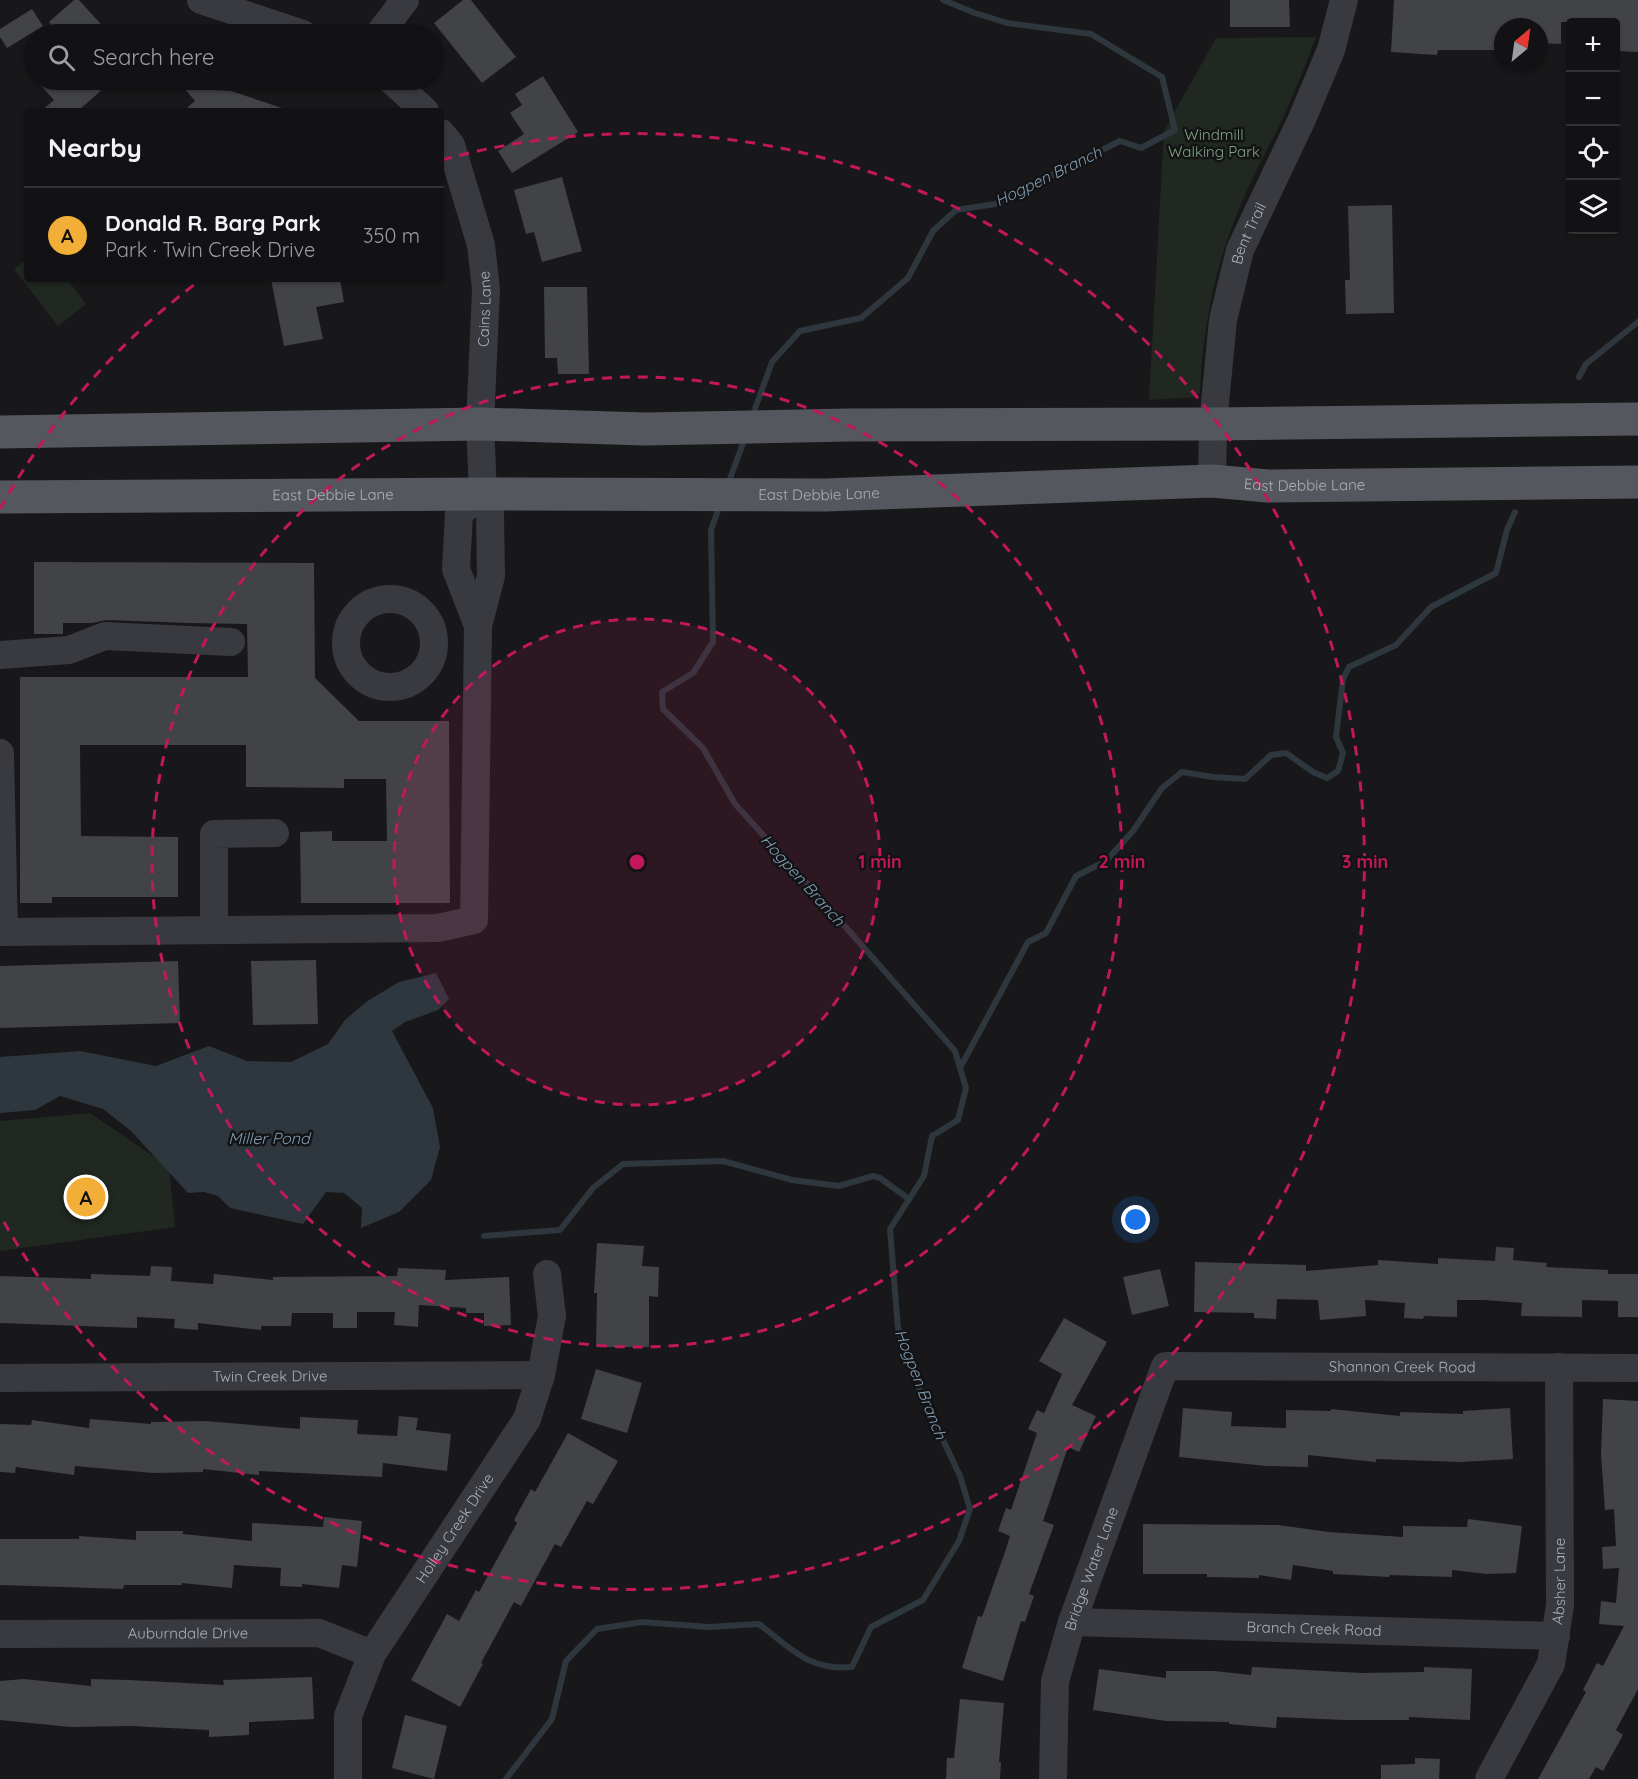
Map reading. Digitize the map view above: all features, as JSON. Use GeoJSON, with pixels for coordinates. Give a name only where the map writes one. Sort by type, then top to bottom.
{"type":"FeatureCollection","features":[{"type":"Feature","properties":{"kind":"main road"},"geometry":{"type":"LineString","coordinates":[[0,432],[480,424],[645,429],[850,425],[1638,419]]}},
{"type":"Feature","properties":{"kind":"main road","name":"East Debbie Lane"},"geometry":{"type":"LineString","coordinates":[[0,497],[483,494],[825,495],[1212,481],[1268,486],[1638,482]]}},
{"type":"Feature","properties":{"kind":"street"},"geometry":{"type":"LineString","coordinates":[[201,0],[273,24]]}},
{"type":"Feature","properties":{"kind":"street"},"geometry":{"type":"LineString","coordinates":[[387,24],[405,0]]}},
{"type":"Feature","properties":{"kind":"street","name":"Bent Trail"},"geometry":{"type":"LineString","coordinates":[[1212,481],[1213,424],[1223,320],[1239,250],[1302,119],[1331,50],[1344,0]]}},
{"type":"Feature","properties":{"kind":"street"},"geometry":{"type":"LineString","coordinates":[[402,90],[422,108]]}},
{"type":"Feature","properties":{"kind":"street","name":"Cains Lane"},"geometry":{"type":"LineString","coordinates":[[214,930],[438,928],[474,920],[478,626],[491,576],[490,513],[483,494],[480,424],[486,289],[481,245],[451,145],[444,136]]}},
{"type":"Feature","properties":{"kind":"street"},"geometry":{"type":"LineString","coordinates":[[432,631],[478,626]]}},
{"type":"Feature","properties":{"kind":"street"},"geometry":{"type":"LineString","coordinates":[[0,655],[69,650],[105,636],[231,642]]}},
{"type":"Feature","properties":{"kind":"street"},"geometry":{"type":"LineString","coordinates":[[0,753],[2,932],[214,930],[214,834],[275,833]]}},
{"type":"Feature","properties":{"kind":"street","name":"Holley Creek Drive"},"geometry":{"type":"LineString","coordinates":[[348,1779],[348,1716],[372,1654],[527,1419],[541,1375],[552,1316],[547,1274]]}},
{"type":"Feature","properties":{"kind":"street","name":"Shannon Creek Road"},"geometry":{"type":"LineString","coordinates":[[1165,1366],[1638,1368]]}},
{"type":"Feature","properties":{"kind":"street","name":"Bridge Water Lane"},"geometry":{"type":"LineString","coordinates":[[1053,1779],[1055,1681],[1072,1623],[1165,1366]]}},
{"type":"Feature","properties":{"kind":"street","name":"Absher Lane"},"geometry":{"type":"LineString","coordinates":[[1489,1779],[1551,1664],[1556,1636],[1560,1605],[1559,1367]]}},
{"type":"Feature","properties":{"kind":"street","name":"Twin Creek Drive"},"geometry":{"type":"LineString","coordinates":[[0,1378],[541,1375]]}},
{"type":"Feature","properties":{"kind":"street","name":"Branch Creek Road"},"geometry":{"type":"LineString","coordinates":[[1072,1623],[1556,1636]]}},
{"type":"Feature","properties":{"kind":"street","name":"Auburndale Drive"},"geometry":{"type":"LineString","coordinates":[[0,1634],[319,1633],[372,1654]]}},
{"type":"Feature","properties":{"kind":"green space","name":"Windmill Walking Park"},"geometry":{"type":"Polygon","coordinates":[[[1316,37],[1283,118],[1246,193],[1224,250],[1207,320],[1200,392],[1197,397],[1149,400],[1164,131],[1216,38],[1316,37]]]}},
{"type":"Feature","properties":{"kind":"green space"},"geometry":{"type":"Polygon","coordinates":[[[24,261],[24,282],[14,269],[24,261]]]}},
{"type":"Feature","properties":{"kind":"green space"},"geometry":{"type":"Polygon","coordinates":[[[24,282],[69,282],[86,304],[58,326],[24,282]]]}},
{"type":"Feature","properties":{"kind":"green space"},"geometry":{"type":"Polygon","coordinates":[[[90,1113],[169,1167],[175,1227],[0,1251],[0,1121],[90,1113]]]}},
{"type":"Feature","properties":{"kind":"water","name":"Miller Pond"},"geometry":{"type":"Polygon","coordinates":[[[436,973],[449,999],[438,1010],[405,1022],[392,1031],[433,1108],[440,1147],[431,1180],[399,1212],[361,1228],[362,1208],[344,1193],[326,1192],[303,1224],[230,1208],[218,1196],[204,1192],[188,1193],[131,1131],[103,1109],[60,1096],[35,1110],[0,1113],[0,1057],[80,1051],[156,1066],[209,1046],[247,1061],[291,1062],[328,1044],[345,1020],[366,1002],[399,982],[436,973]]]}},
{"type":"Feature","properties":{"kind":"building"},"geometry":{"type":"Polygon","coordinates":[[[74,0],[79,0],[101,24],[51,24],[49,22],[74,0]]]}},
{"type":"Feature","properties":{"kind":"building"},"geometry":{"type":"Polygon","coordinates":[[[463,0],[471,0],[516,57],[482,83],[444,36],[444,24],[434,23],[463,0]]]}},
{"type":"Feature","properties":{"kind":"building"},"geometry":{"type":"Polygon","coordinates":[[[1230,0],[1289,0],[1290,27],[1230,27],[1230,0]]]}},
{"type":"Feature","properties":{"kind":"building"},"geometry":{"type":"Polygon","coordinates":[[[1394,0],[1638,0],[1638,52],[1620,51],[1620,18],[1566,18],[1566,22],[1561,22],[1561,44],[1548,43],[1548,18],[1494,18],[1494,50],[1438,50],[1437,55],[1391,52],[1394,0]]]}},
{"type":"Feature","properties":{"kind":"building"},"geometry":{"type":"Polygon","coordinates":[[[32,9],[42,24],[24,24],[24,38],[7,48],[0,37],[0,29],[32,9]]]}},
{"type":"Feature","properties":{"kind":"building"},"geometry":{"type":"Polygon","coordinates":[[[543,76],[578,132],[512,173],[498,151],[524,134],[510,113],[522,105],[515,94],[543,76]]]}},
{"type":"Feature","properties":{"kind":"building"},"geometry":{"type":"Polygon","coordinates":[[[45,90],[102,90],[81,108],[45,108],[54,100],[45,90]]]}},
{"type":"Feature","properties":{"kind":"building"},"geometry":{"type":"Polygon","coordinates":[[[186,90],[231,91],[282,108],[187,108],[195,101],[186,90]]]}},
{"type":"Feature","properties":{"kind":"building"},"geometry":{"type":"Polygon","coordinates":[[[562,177],[582,251],[542,262],[534,232],[526,234],[514,190],[562,177]]]}},
{"type":"Feature","properties":{"kind":"building"},"geometry":{"type":"Polygon","coordinates":[[[1392,205],[1394,313],[1346,314],[1345,280],[1350,280],[1348,206],[1392,205]]]}},
{"type":"Feature","properties":{"kind":"building"},"geometry":{"type":"Polygon","coordinates":[[[272,282],[341,282],[344,302],[316,307],[323,339],[284,346],[272,282]]]}},
{"type":"Feature","properties":{"kind":"building"},"geometry":{"type":"Polygon","coordinates":[[[544,287],[587,287],[589,374],[558,374],[557,358],[545,358],[544,287]]]}},
{"type":"Feature","properties":{"kind":"building"},"geometry":{"type":"Polygon","coordinates":[[[34,562],[314,563],[315,678],[359,721],[449,721],[450,903],[301,903],[300,832],[332,831],[332,841],[387,841],[386,779],[344,779],[344,788],[246,787],[246,745],[80,745],[81,836],[178,837],[178,897],[52,897],[52,903],[20,903],[20,677],[248,677],[247,624],[106,620],[92,623],[63,623],[63,634],[34,634],[34,562]]]}},
{"type":"Feature","properties":{"kind":"building"},"geometry":{"type":"Polygon","coordinates":[[[316,960],[318,1024],[253,1025],[251,961],[316,960]]]}},
{"type":"Feature","properties":{"kind":"building"},"geometry":{"type":"Polygon","coordinates":[[[178,961],[180,1023],[0,1028],[0,966],[178,961]]]}},
{"type":"Feature","properties":{"kind":"building"},"geometry":{"type":"Polygon","coordinates":[[[597,1243],[644,1246],[642,1266],[659,1267],[658,1297],[649,1296],[649,1347],[596,1347],[597,1293],[594,1293],[597,1243]]]}},
{"type":"Feature","properties":{"kind":"building"},"geometry":{"type":"Polygon","coordinates":[[[1496,1247],[1514,1248],[1513,1260],[1547,1263],[1546,1267],[1608,1270],[1608,1274],[1638,1274],[1638,1317],[1618,1317],[1618,1301],[1582,1300],[1582,1317],[1521,1316],[1522,1303],[1485,1300],[1457,1300],[1457,1317],[1424,1316],[1423,1319],[1404,1318],[1405,1303],[1365,1300],[1366,1316],[1320,1320],[1318,1300],[1277,1299],[1276,1319],[1254,1318],[1254,1313],[1194,1312],[1195,1262],[1306,1265],[1306,1271],[1378,1265],[1378,1260],[1438,1264],[1438,1258],[1495,1261],[1496,1247]]]}},
{"type":"Feature","properties":{"kind":"building"},"geometry":{"type":"Polygon","coordinates":[[[151,1266],[172,1267],[171,1281],[213,1284],[214,1274],[273,1280],[273,1277],[397,1276],[398,1268],[446,1270],[445,1280],[509,1277],[511,1325],[484,1326],[484,1313],[466,1313],[466,1308],[419,1305],[418,1327],[394,1325],[395,1312],[357,1312],[357,1328],[333,1328],[333,1313],[292,1313],[291,1326],[261,1326],[261,1330],[198,1323],[198,1330],[174,1328],[175,1319],[137,1317],[137,1328],[0,1323],[0,1276],[91,1279],[91,1274],[150,1276],[151,1266]]]}},
{"type":"Feature","properties":{"kind":"building"},"geometry":{"type":"Polygon","coordinates":[[[1160,1269],[1169,1306],[1132,1315],[1123,1277],[1160,1269]]]}},
{"type":"Feature","properties":{"kind":"building"},"geometry":{"type":"Polygon","coordinates":[[[1064,1318],[1107,1342],[1072,1405],[1096,1416],[1079,1452],[1068,1447],[1043,1521],[1054,1525],[1029,1594],[1034,1596],[1025,1622],[1021,1621],[1003,1681],[962,1668],[978,1616],[982,1617],[1010,1536],[998,1531],[1006,1508],[1011,1510],[1037,1433],[1028,1429],[1037,1410],[1044,1413],[1062,1374],[1039,1361],[1064,1318]]]}},
{"type":"Feature","properties":{"kind":"building"},"geometry":{"type":"Polygon","coordinates":[[[596,1369],[642,1383],[627,1433],[581,1419],[596,1369]]]}},
{"type":"Feature","properties":{"kind":"building"},"geometry":{"type":"Polygon","coordinates":[[[1603,1399],[1638,1401],[1638,1689],[1616,1730],[1623,1735],[1603,1771],[1596,1767],[1589,1779],[1538,1779],[1586,1692],[1583,1690],[1597,1663],[1603,1666],[1624,1626],[1599,1624],[1601,1601],[1616,1603],[1619,1568],[1603,1569],[1602,1547],[1616,1546],[1614,1509],[1605,1510],[1601,1455],[1603,1399]]]}},
{"type":"Feature","properties":{"kind":"building"},"geometry":{"type":"Polygon","coordinates":[[[1183,1408],[1232,1412],[1231,1426],[1286,1428],[1286,1410],[1331,1411],[1331,1409],[1400,1416],[1400,1412],[1463,1414],[1463,1411],[1510,1408],[1513,1459],[1460,1462],[1376,1459],[1376,1462],[1308,1455],[1308,1467],[1266,1466],[1179,1457],[1183,1408]]]}},
{"type":"Feature","properties":{"kind":"building"},"geometry":{"type":"Polygon","coordinates":[[[399,1416],[418,1418],[416,1430],[451,1434],[447,1471],[383,1463],[382,1477],[259,1471],[259,1475],[203,1469],[203,1472],[153,1473],[75,1466],[74,1475],[16,1467],[15,1473],[0,1472],[0,1424],[31,1425],[32,1420],[89,1428],[90,1419],[151,1424],[151,1422],[205,1421],[300,1429],[300,1417],[358,1420],[357,1434],[397,1436],[399,1416]]]}},
{"type":"Feature","properties":{"kind":"building"},"geometry":{"type":"Polygon","coordinates":[[[568,1433],[618,1461],[593,1504],[587,1501],[561,1547],[555,1544],[521,1606],[514,1602],[460,1707],[411,1680],[447,1614],[459,1621],[476,1590],[479,1592],[517,1523],[514,1520],[531,1489],[535,1492],[568,1433]]]}},
{"type":"Feature","properties":{"kind":"building"},"geometry":{"type":"Polygon","coordinates":[[[324,1517],[362,1521],[357,1567],[342,1565],[339,1588],[302,1584],[302,1587],[280,1586],[281,1568],[234,1565],[232,1588],[182,1583],[182,1585],[124,1585],[123,1589],[0,1585],[0,1539],[79,1539],[79,1536],[136,1540],[136,1531],[183,1531],[183,1534],[252,1541],[252,1523],[323,1527],[324,1517]]]}},
{"type":"Feature","properties":{"kind":"building"},"geometry":{"type":"Polygon","coordinates":[[[1468,1519],[1522,1526],[1516,1573],[1487,1574],[1452,1570],[1452,1577],[1390,1575],[1389,1577],[1333,1574],[1333,1571],[1293,1565],[1291,1580],[1259,1575],[1259,1578],[1207,1577],[1207,1574],[1143,1574],[1143,1524],[1278,1525],[1329,1532],[1403,1537],[1403,1526],[1467,1527],[1468,1519]]]}},
{"type":"Feature","properties":{"kind":"building"},"geometry":{"type":"Polygon","coordinates":[[[1252,1667],[1361,1673],[1424,1672],[1424,1667],[1472,1669],[1470,1720],[1409,1717],[1409,1720],[1344,1720],[1277,1717],[1276,1728],[1229,1724],[1229,1722],[1166,1721],[1093,1710],[1099,1669],[1166,1678],[1166,1671],[1214,1671],[1251,1675],[1252,1667]]]}},
{"type":"Feature","properties":{"kind":"building"},"geometry":{"type":"Polygon","coordinates":[[[312,1677],[314,1719],[249,1722],[249,1735],[209,1737],[209,1730],[130,1726],[71,1727],[0,1720],[0,1681],[24,1679],[91,1686],[91,1679],[224,1685],[223,1680],[312,1677]]]}},
{"type":"Feature","properties":{"kind":"building"},"geometry":{"type":"Polygon","coordinates":[[[960,1699],[1004,1703],[999,1762],[1001,1762],[1000,1779],[946,1779],[947,1758],[954,1758],[960,1699]]]}},
{"type":"Feature","properties":{"kind":"building"},"geometry":{"type":"Polygon","coordinates":[[[405,1715],[447,1726],[434,1779],[392,1768],[405,1715]]]}},
{"type":"Feature","properties":{"kind":"building"},"geometry":{"type":"Polygon","coordinates":[[[1415,1758],[1440,1759],[1439,1779],[1381,1779],[1381,1765],[1415,1764],[1415,1758]]]}},
{"type":"Feature","properties":{"kind":"waterway","name":"Hogpen Branch"},"geometry":{"type":"LineString","coordinates":[[752,417],[772,362],[800,331],[861,318],[908,278],[933,231],[956,210],[995,204],[1120,141],[1141,148],[1175,130],[1162,77],[1091,34],[1007,23],[943,0]]}},
{"type":"Feature","properties":{"kind":"waterway"},"geometry":{"type":"LineString","coordinates":[[1579,377],[1586,364],[1638,322]]}},
{"type":"Feature","properties":{"kind":"waterway","name":"Hogpen Branch"},"geometry":{"type":"LineString","coordinates":[[728,484],[745,438]]}},
{"type":"Feature","properties":{"kind":"waterway","name":"Hogpen Branch"},"geometry":{"type":"LineString","coordinates":[[506,1779],[552,1719],[566,1661],[597,1629],[642,1622],[709,1627],[759,1624],[792,1650],[812,1662],[837,1667],[852,1667],[871,1627],[923,1600],[959,1541],[970,1509],[960,1476],[920,1391],[898,1328],[890,1229],[924,1176],[932,1136],[958,1120],[966,1088],[955,1051],[735,804],[703,748],[663,709],[662,692],[693,673],[713,642],[711,530],[720,505]]}},
{"type":"Feature","properties":{"kind":"waterway"},"geometry":{"type":"LineString","coordinates":[[960,1068],[1028,942],[1046,933],[1076,876],[1106,861],[1133,831],[1162,788],[1182,772],[1245,779],[1271,755],[1286,753],[1313,772],[1327,778],[1338,771],[1343,753],[1336,737],[1343,679],[1349,667],[1396,645],[1431,607],[1496,573],[1507,530],[1515,512]]}},
{"type":"Feature","properties":{"kind":"waterway"},"geometry":{"type":"LineString","coordinates":[[484,1236],[560,1230],[593,1188],[623,1164],[723,1161],[792,1180],[839,1186],[873,1176],[880,1178],[909,1199]]}},
{"type":"Feature","properties":{"kind":"place","name":"Donald R. Barg Park"},"geometry":{"type":"Point","coordinates":[86,1197]}}]}
